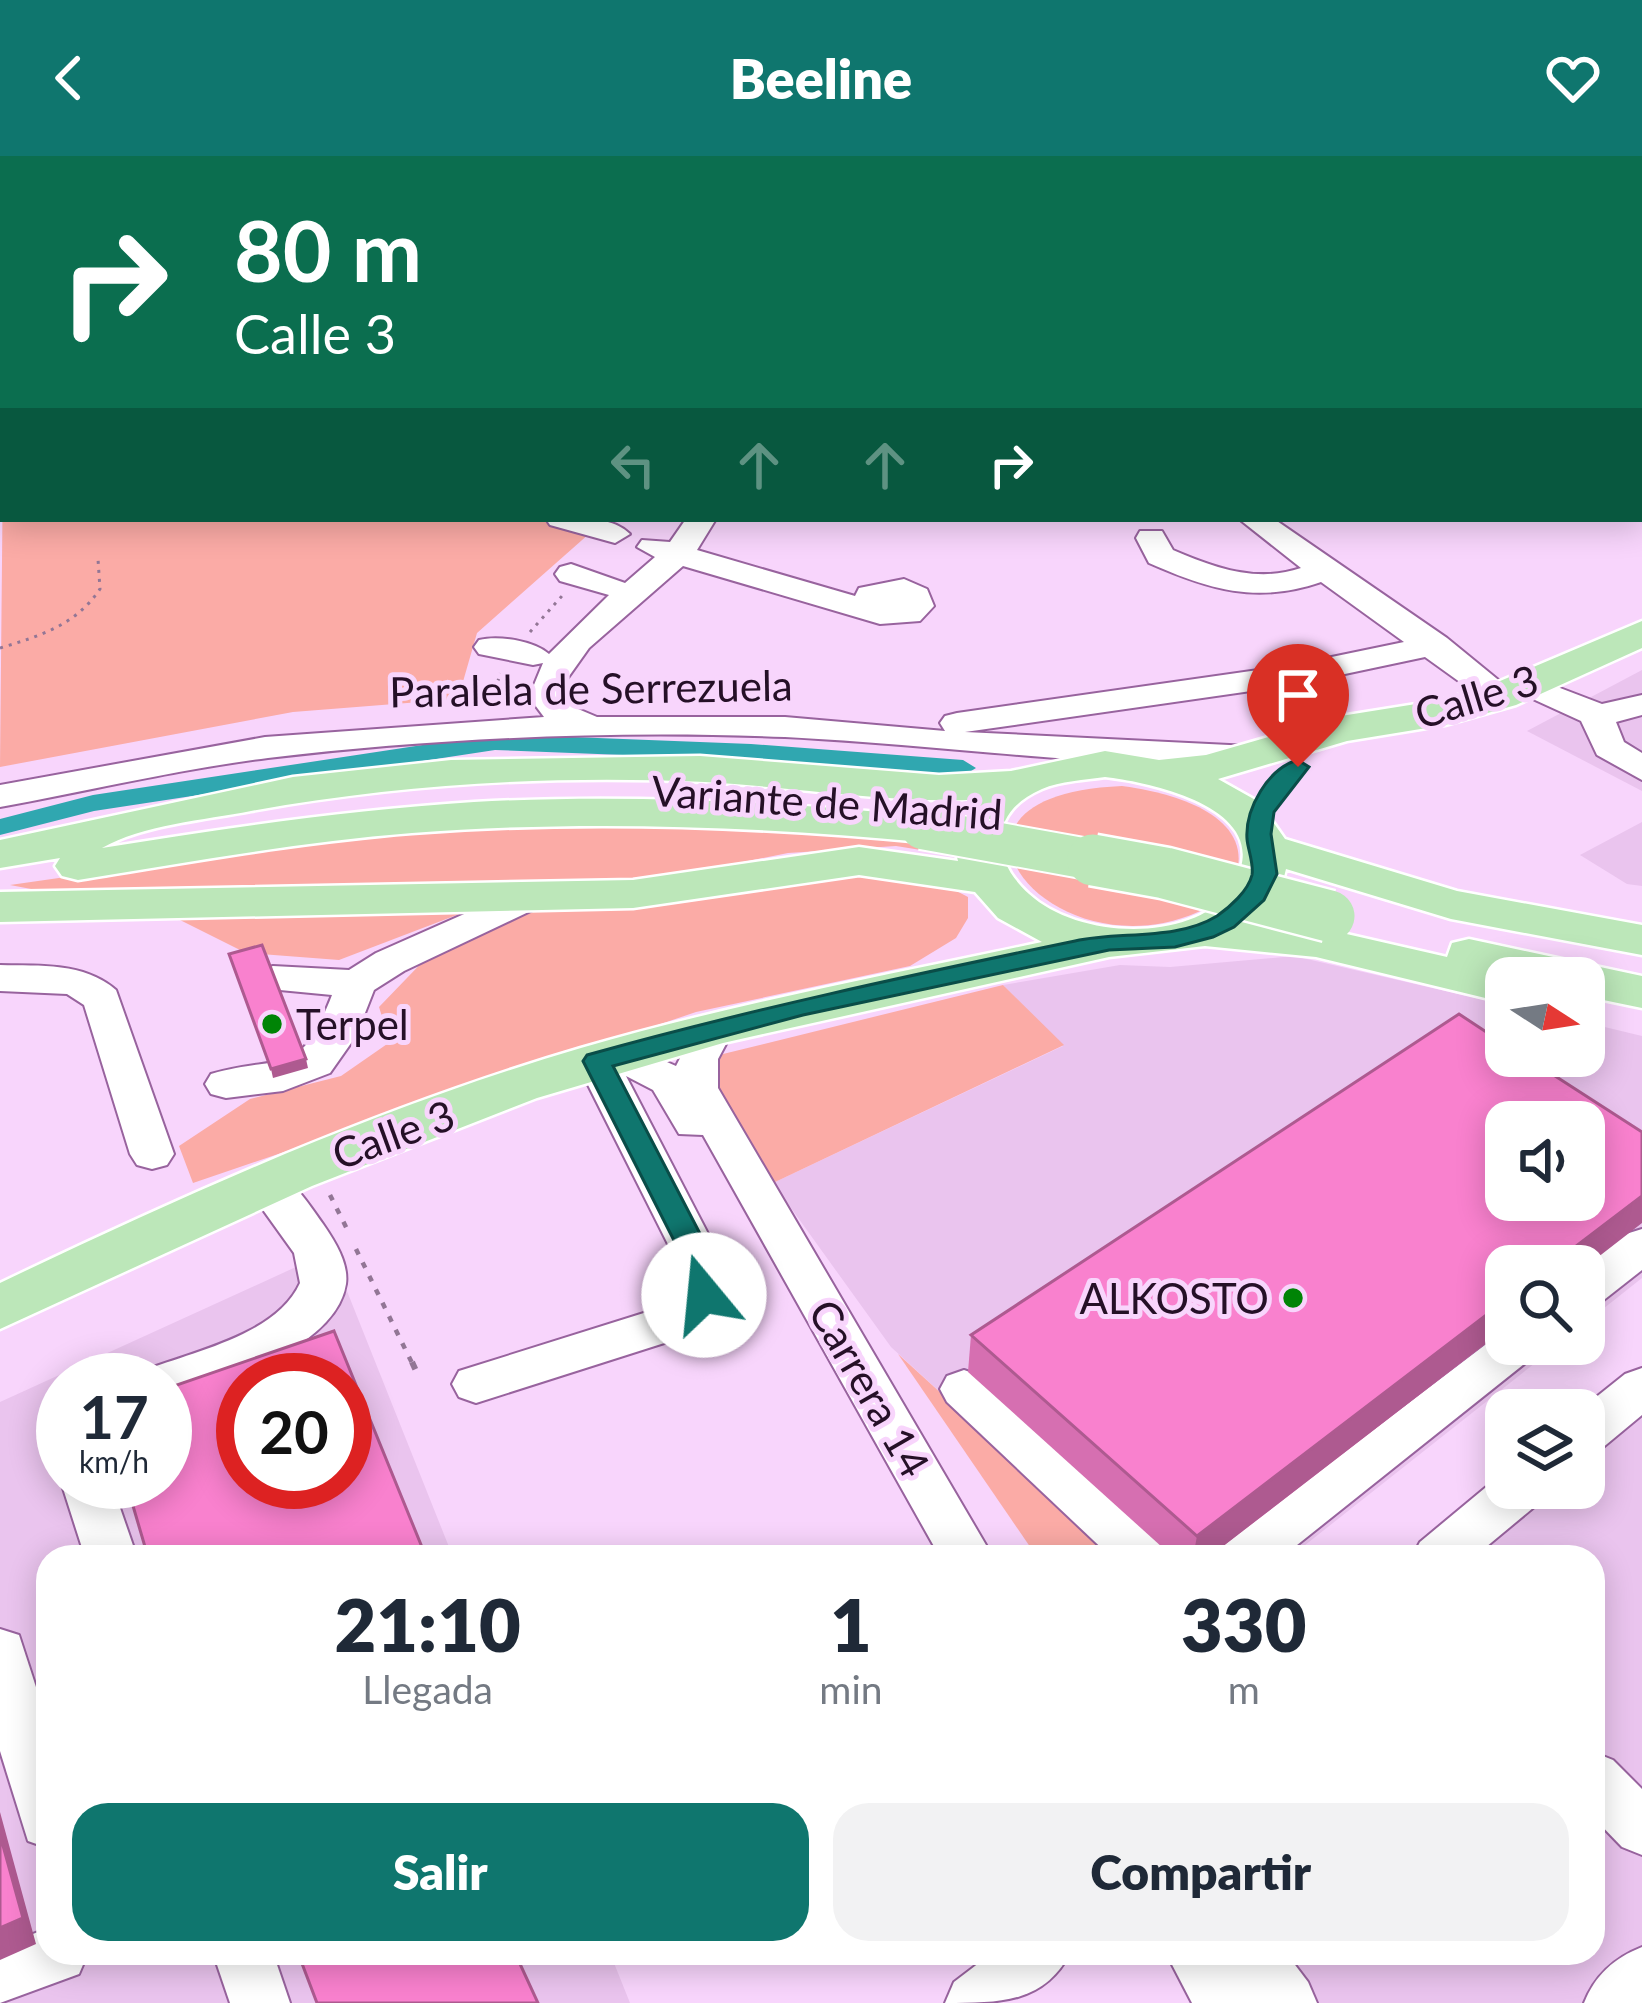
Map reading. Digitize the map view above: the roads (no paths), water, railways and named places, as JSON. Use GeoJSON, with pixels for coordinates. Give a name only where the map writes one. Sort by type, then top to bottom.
{"type":"FeatureCollection","features":[{"type":"Feature","properties":{"kind":"main road","name":"Calle 3"},"geometry":{"type":"LineString","coordinates":[[1164,771],[1209,768],[1342,729],[1444,712],[1501,696],[1642,634]]}},
{"type":"Feature","properties":{"kind":"main road","name":"Calle 3"},"geometry":{"type":"LineString","coordinates":[[1262,841],[1271,794],[1313,754],[1366,736],[1495,713],[1642,649]]}},
{"type":"Feature","properties":{"kind":"main road"},"geometry":{"type":"LineString","coordinates":[[0,907],[633,894],[859,861],[987,885],[1042,925],[1109,942],[1175,939],[1204,931],[1252,900],[1264,874],[1262,841],[1244,814],[1222,796],[1164,771],[1082,765],[1018,783],[940,788],[796,774],[605,767],[434,772],[241,797],[148,817],[51,846]]}},
{"type":"Feature","properties":{"kind":"main road"},"geometry":{"type":"LineString","coordinates":[[987,885],[972,852],[975,826],[992,802],[1018,783]]}},
{"type":"Feature","properties":{"kind":"main road","name":"Variante de Madrid"},"geometry":{"type":"LineString","coordinates":[[0,854],[234,816],[422,793],[676,787],[927,816],[1165,873],[1642,960]]}},
{"type":"Feature","properties":{"kind":"main road","name":"Variante de Madrid"},"geometry":{"type":"LineString","coordinates":[[0,879],[234,840],[434,818],[674,812],[927,816]]}},
{"type":"Feature","properties":{"kind":"main road"},"geometry":{"type":"LineString","coordinates":[[1262,841],[1451,904],[1642,940]]}},
{"type":"Feature","properties":{"kind":"main road","name":"Calle 3"},"geometry":{"type":"LineString","coordinates":[[803,1007],[946,954],[970,938],[983,921],[987,885]]}},
{"type":"Feature","properties":{"kind":"main road","name":"Variante de Madrid"},"geometry":{"type":"LineString","coordinates":[[1330,902],[1507,957]]}},
{"type":"Feature","properties":{"kind":"main road"},"geometry":{"type":"LineString","coordinates":[[1204,931],[1316,942],[1485,982]]}},
{"type":"Feature","properties":{"kind":"main road","name":"Calle 3"},"geometry":{"type":"LineString","coordinates":[[0,1308],[265,1182],[608,1058],[803,1007],[1109,942]]}},
{"type":"Feature","properties":{"kind":"main road"},"geometry":{"type":"LineString","coordinates":[[1605,984],[1642,992]]}},
{"type":"Feature","properties":{"kind":"main road"},"geometry":{"type":"LineString","coordinates":[[1605,1011],[1642,1017]]}},
{"type":"Feature","properties":{"kind":"street"},"geometry":{"type":"LineString","coordinates":[[572,522],[615,534]]}},
{"type":"Feature","properties":{"kind":"street"},"geometry":{"type":"LineString","coordinates":[[486,720],[508,714],[510,651],[665,551],[677,522]]}},
{"type":"Feature","properties":{"kind":"street"},"geometry":{"type":"LineString","coordinates":[[590,727],[559,713],[546,697],[546,684],[571,648],[698,522]]}},
{"type":"Feature","properties":{"kind":"street"},"geometry":{"type":"LineString","coordinates":[[1258,522],[1501,696]]}},
{"type":"Feature","properties":{"kind":"street"},"geometry":{"type":"LineString","coordinates":[[1151,538],[1160,556],[1255,586],[1278,586],[1325,570]]}},
{"type":"Feature","properties":{"kind":"street"},"geometry":{"type":"LineString","coordinates":[[665,551],[864,604]]}},
{"type":"Feature","properties":{"kind":"street"},"geometry":{"type":"LineString","coordinates":[[574,575],[610,586]]}},
{"type":"Feature","properties":{"kind":"street"},"geometry":{"type":"LineString","coordinates":[[884,738],[944,723],[1019,717],[1292,675],[1435,646]]}},
{"type":"Feature","properties":{"kind":"street"},"geometry":{"type":"LineString","coordinates":[[1547,693],[1596,716],[1610,748],[1642,769]]}},
{"type":"Feature","properties":{"kind":"street"},"geometry":{"type":"LineString","coordinates":[[1596,716],[1642,705]]}},
{"type":"Feature","properties":{"kind":"street","name":"Paralela de Serrezuela"},"geometry":{"type":"LineString","coordinates":[[0,796],[296,728],[486,720],[590,727],[784,727],[884,738],[1178,756],[1258,754]]}},
{"type":"Feature","properties":{"kind":"street"},"geometry":{"type":"LineString","coordinates":[[274,979],[357,983],[390,962],[525,899]]}},
{"type":"Feature","properties":{"kind":"street"},"geometry":{"type":"LineString","coordinates":[[0,978],[91,986],[102,999],[152,1154]]}},
{"type":"Feature","properties":{"kind":"street"},"geometry":{"type":"LineString","coordinates":[[226,1084],[307,1072],[331,1053],[357,983]]}},
{"type":"Feature","properties":{"kind":"street","name":"Carrera 14"},"geometry":{"type":"LineString","coordinates":[[714,1028],[697,1059],[697,1088],[846,1370],[931,1545]]}},
{"type":"Feature","properties":{"kind":"street"},"geometry":{"type":"LineString","coordinates":[[476,1384],[663,1324],[687,1314],[704,1295],[707,1276],[608,1058]]}},
{"type":"Feature","properties":{"kind":"street","name":"Carrera 14"},"geometry":{"type":"LineString","coordinates":[[608,1058],[655,1070],[678,1094],[959,1545]]}},
{"type":"Feature","properties":{"kind":"street"},"geometry":{"type":"LineString","coordinates":[[192,1372],[276,1339],[306,1316],[321,1288],[322,1262],[265,1182]]}},
{"type":"Feature","properties":{"kind":"street"},"geometry":{"type":"LineString","coordinates":[[1605,1275],[1642,1246]]}},
{"type":"Feature","properties":{"kind":"street"},"geometry":{"type":"LineString","coordinates":[[1259,1545],[1489,1365]]}},
{"type":"Feature","properties":{"kind":"street"},"geometry":{"type":"LineString","coordinates":[[1605,1418],[1642,1387]]}},
{"type":"Feature","properties":{"kind":"street"},"geometry":{"type":"LineString","coordinates":[[964,1389],[1133,1545]]}},
{"type":"Feature","properties":{"kind":"street"},"geometry":{"type":"LineString","coordinates":[[95,1509],[107,1545]]}},
{"type":"Feature","properties":{"kind":"street"},"geometry":{"type":"LineString","coordinates":[[1452,1545],[1495,1509]]}},
{"type":"Feature","properties":{"kind":"street"},"geometry":{"type":"LineString","coordinates":[[0,1652],[36,1780]]}},
{"type":"Feature","properties":{"kind":"street"},"geometry":{"type":"LineString","coordinates":[[1605,1790],[1642,1828]]}},
{"type":"Feature","properties":{"kind":"street"},"geometry":{"type":"LineString","coordinates":[[0,1977],[36,1962]]}},
{"type":"Feature","properties":{"kind":"street"},"geometry":{"type":"LineString","coordinates":[[247,1965],[260,2003]]}},
{"type":"Feature","properties":{"kind":"street"},"geometry":{"type":"LineString","coordinates":[[976,2003],[1025,1965]]}},
{"type":"Feature","properties":{"kind":"street"},"geometry":{"type":"LineString","coordinates":[[1229,1965],[1260,1976]]}},
{"type":"Feature","properties":{"kind":"street"},"geometry":{"type":"LineString","coordinates":[[1614,2003],[1642,1976]]}},
{"type":"Feature","properties":{"kind":"waterway"},"geometry":{"type":"LineString","coordinates":[[0,827],[93,803],[495,742],[751,752],[963,768]]}},
{"type":"Feature","properties":{"kind":"place","name":"Terpel"},"geometry":{"type":"Point","coordinates":[272,1024]}},
{"type":"Feature","properties":{"kind":"place","name":"ALKOSTO"},"geometry":{"type":"Point","coordinates":[1293,1298]}}]}
